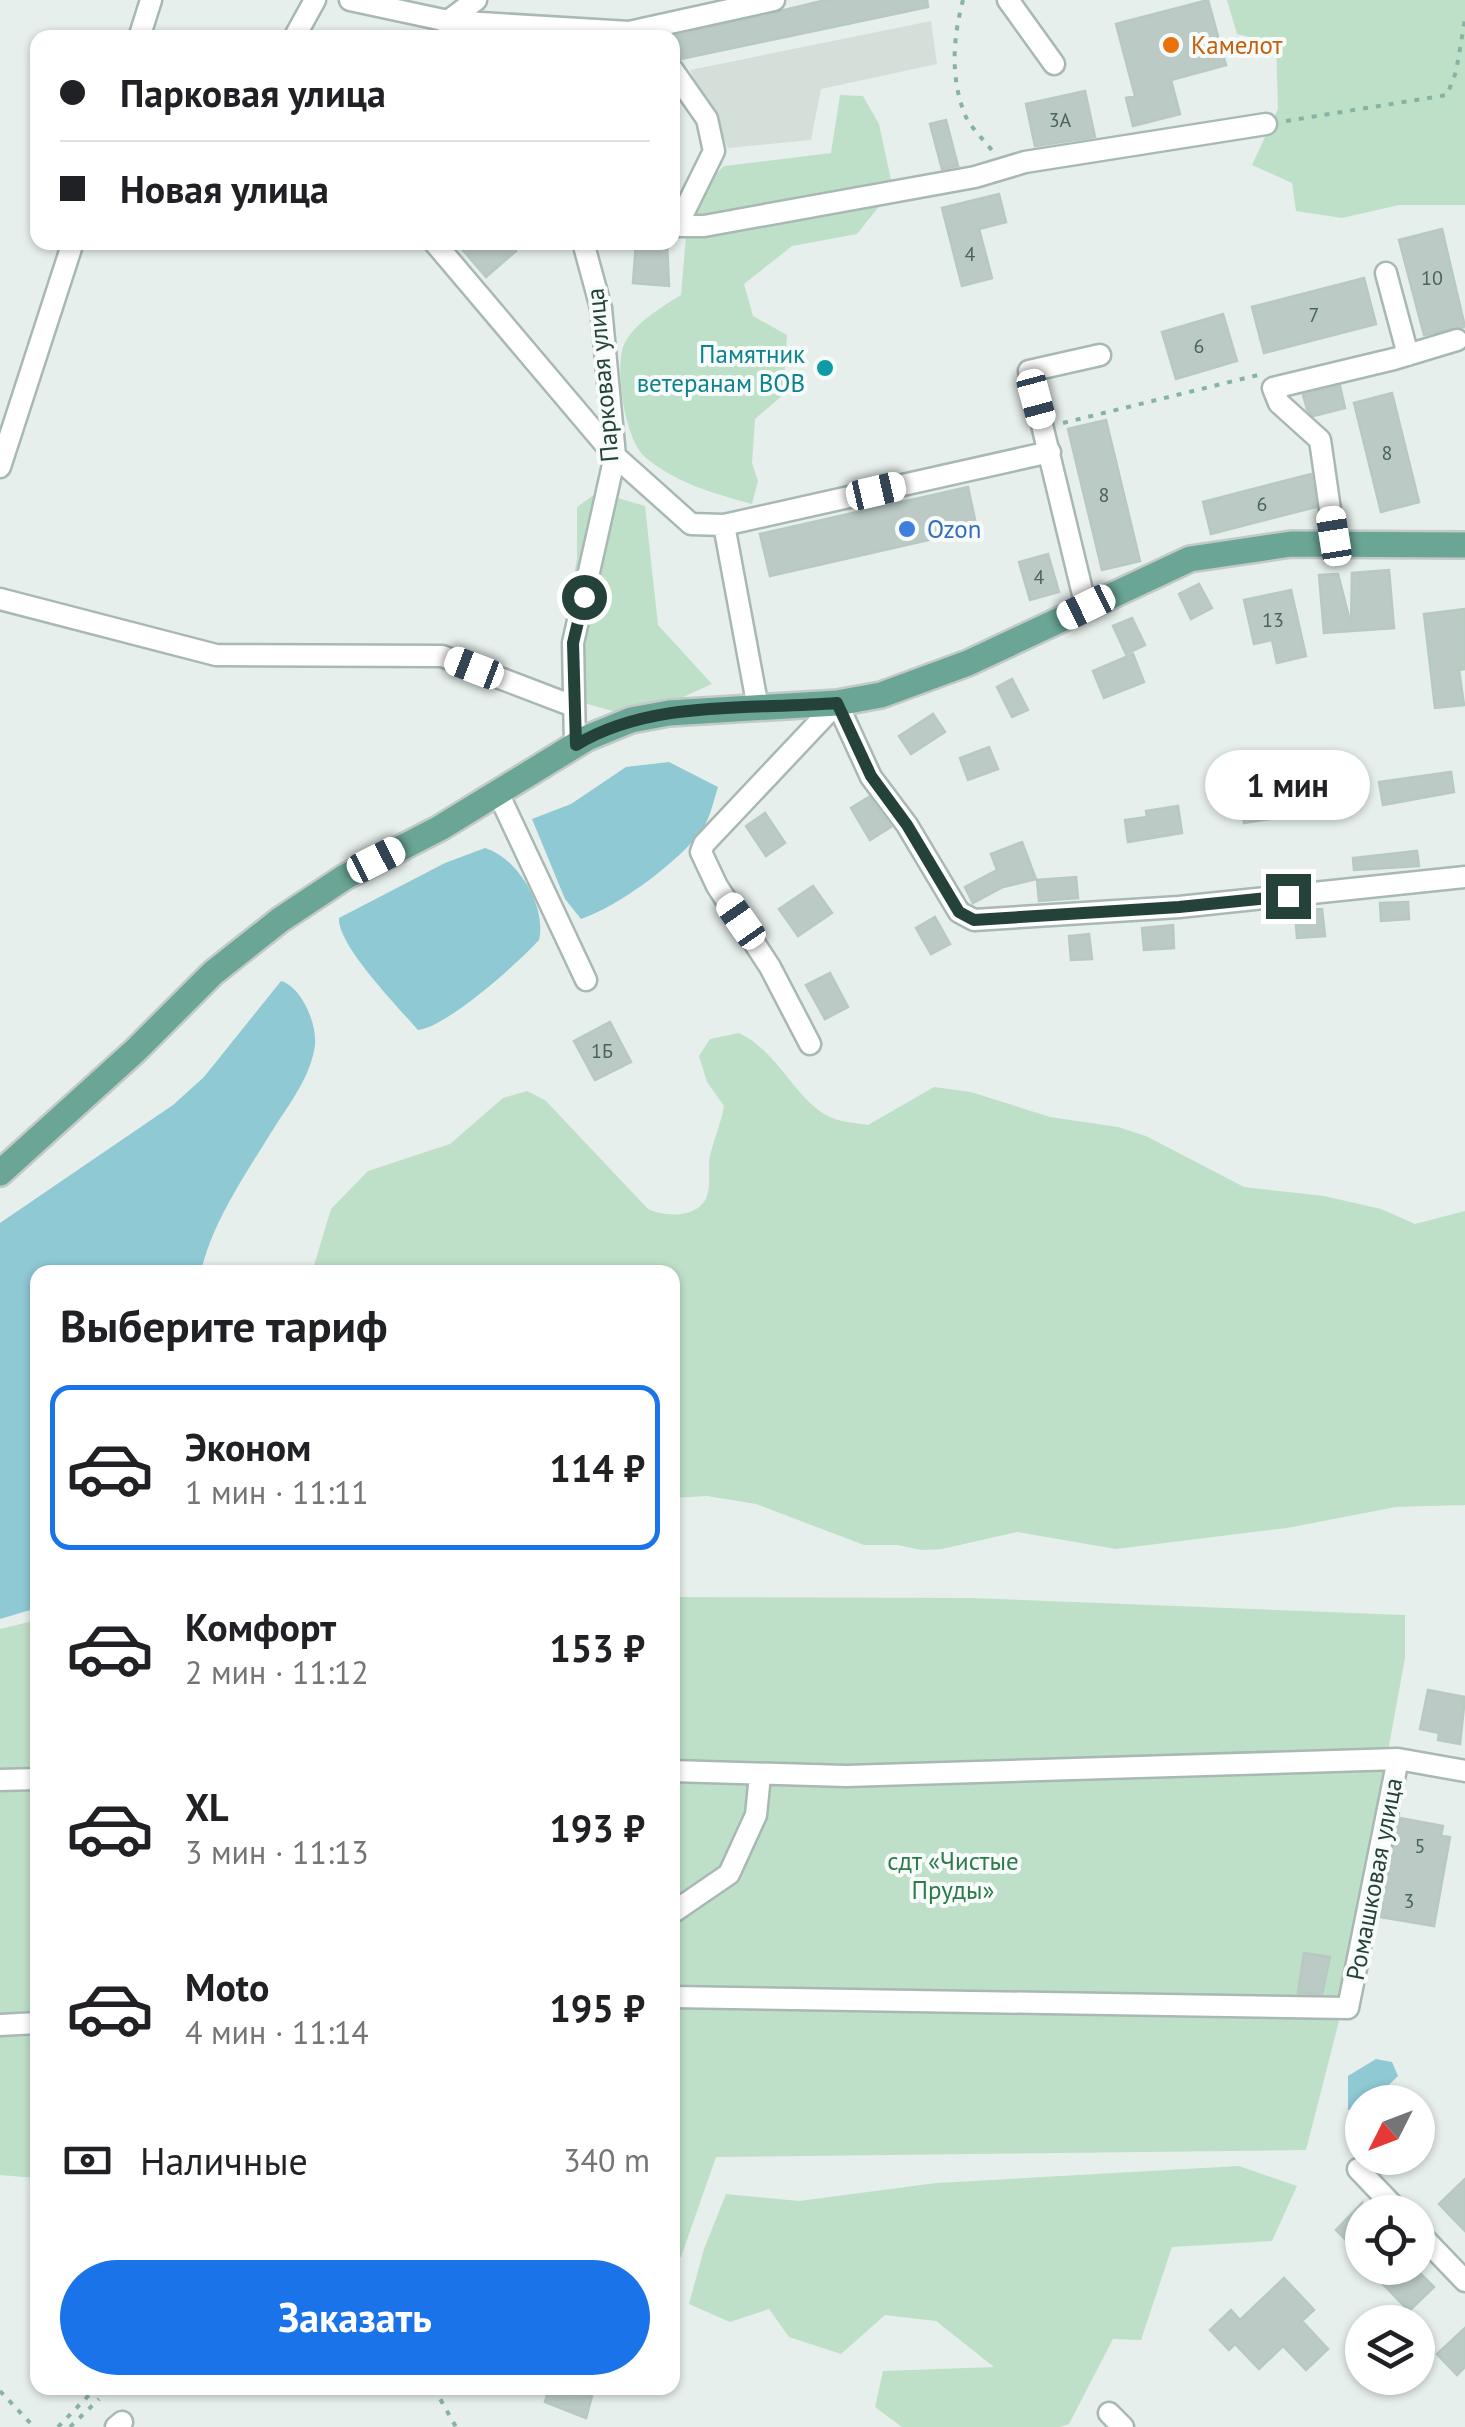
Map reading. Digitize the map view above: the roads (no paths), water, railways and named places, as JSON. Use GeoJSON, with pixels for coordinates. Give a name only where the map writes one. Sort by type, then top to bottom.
{"type":"FeatureCollection","features":[{"type":"Feature","properties":{"kind":"main road"},"geometry":{"type":"LineString","coordinates":[[0,1173],[94,1090],[212,973],[280,920],[345,877],[498,794],[576,745],[630,720],[837,703],[881,695],[926,680],[1190,559],[1292,544],[1465,545]]}},
{"type":"Feature","properties":{"kind":"street"},"geometry":{"type":"LineString","coordinates":[[142,30],[152,0]]}},
{"type":"Feature","properties":{"kind":"street"},"geometry":{"type":"LineString","coordinates":[[298,30],[315,0]]}},
{"type":"Feature","properties":{"kind":"street"},"geometry":{"type":"LineString","coordinates":[[350,0],[449,29],[480,30]]}},
{"type":"Feature","properties":{"kind":"street"},"geometry":{"type":"LineString","coordinates":[[449,29],[476,0]]}},
{"type":"Feature","properties":{"kind":"street"},"geometry":{"type":"LineString","coordinates":[[653,30],[774,0]]}},
{"type":"Feature","properties":{"kind":"street"},"geometry":{"type":"LineString","coordinates":[[1008,0],[1054,64]]}},
{"type":"Feature","properties":{"kind":"street"},"geometry":{"type":"LineString","coordinates":[[680,80],[708,119],[714,151],[680,216]]}},
{"type":"Feature","properties":{"kind":"street"},"geometry":{"type":"LineString","coordinates":[[680,226],[704,226],[1015,165],[1266,124]]}},
{"type":"Feature","properties":{"kind":"street"},"geometry":{"type":"LineString","coordinates":[[0,468],[70,250]]}},
{"type":"Feature","properties":{"kind":"street"},"geometry":{"type":"LineString","coordinates":[[441,250],[614,456],[690,524],[724,524],[1050,452]]}},
{"type":"Feature","properties":{"kind":"street","name":"Парковая улица"},"geometry":{"type":"LineString","coordinates":[[576,745],[573,643],[614,456],[601,308],[585,250]]}},
{"type":"Feature","properties":{"kind":"street"},"geometry":{"type":"LineString","coordinates":[[1386,273],[1408,355]]}},
{"type":"Feature","properties":{"kind":"street"},"geometry":{"type":"LineString","coordinates":[[1335,544],[1320,440],[1279,402],[1270,380],[1408,355],[1457,340]]}},
{"type":"Feature","properties":{"kind":"street"},"geometry":{"type":"LineString","coordinates":[[1086,607],[1029,371],[1100,355]]}},
{"type":"Feature","properties":{"kind":"street"},"geometry":{"type":"LineString","coordinates":[[724,524],[758,708]]}},
{"type":"Feature","properties":{"kind":"street"},"geometry":{"type":"LineString","coordinates":[[0,599],[216,655],[442,656],[572,706]]}},
{"type":"Feature","properties":{"kind":"street"},"geometry":{"type":"LineString","coordinates":[[810,1044],[770,967],[716,886],[700,852],[837,703],[871,776],[907,825],[959,912],[974,920],[1179,907],[1465,876]]}},
{"type":"Feature","properties":{"kind":"street"},"geometry":{"type":"LineString","coordinates":[[498,794],[586,980]]}},
{"type":"Feature","properties":{"kind":"street"},"geometry":{"type":"LineString","coordinates":[[680,1771],[866,1775],[1398,1758]]}},
{"type":"Feature","properties":{"kind":"street","name":"Ромашковая улица"},"geometry":{"type":"LineString","coordinates":[[680,1997],[1348,2008],[1398,1758],[1465,1772]]}},
{"type":"Feature","properties":{"kind":"street"},"geometry":{"type":"LineString","coordinates":[[680,1908],[730,1874],[756,1815],[760,1775]]}},
{"type":"Feature","properties":{"kind":"street"},"geometry":{"type":"LineString","coordinates":[[0,1780],[30,1779]]}},
{"type":"Feature","properties":{"kind":"street"},"geometry":{"type":"LineString","coordinates":[[0,2024],[30,2023]]}},
{"type":"Feature","properties":{"kind":"street"},"geometry":{"type":"LineString","coordinates":[[1364,2175],[1383,2195]]}},
{"type":"Feature","properties":{"kind":"street"},"geometry":{"type":"LineString","coordinates":[[1435,2250],[1465,2281]]}},
{"type":"Feature","properties":{"kind":"water"},"geometry":{"type":"Polygon","coordinates":[[[669,762],[718,787],[705,825],[682,852],[649,880],[581,919],[565,899],[532,819],[571,804],[626,767],[669,762]]]}},
{"type":"Feature","properties":{"kind":"water"},"geometry":{"type":"Polygon","coordinates":[[[485,848],[508,862],[527,885],[539,913],[539,940],[463,1006],[418,1030],[358,960],[341,930],[339,918],[445,863],[485,848]]]}},
{"type":"Feature","properties":{"kind":"water"},"geometry":{"type":"Polygon","coordinates":[[[281,981],[289,985],[311,1017],[315,1036],[313,1056],[299,1089],[222,1216],[203,1265],[30,1265],[30,1610],[0,1619],[0,1223],[173,1105],[204,1077],[281,981]]]}},
{"type":"Feature","properties":{"kind":"water"},"geometry":{"type":"Polygon","coordinates":[[[1376,2059],[1392,2062],[1398,2076],[1389,2085],[1348,2085],[1348,2076],[1376,2059]]]}},
{"type":"Feature","properties":{"kind":"place","name":"Камелот"},"geometry":{"type":"Point","coordinates":[1171,45]}},
{"type":"Feature","properties":{"kind":"place","name":"Памятник ветеранам ВОВ"},"geometry":{"type":"Point","coordinates":[825,368]}},
{"type":"Feature","properties":{"kind":"place","name":"Ozon"},"geometry":{"type":"Point","coordinates":[907,529]}},
{"type":"Feature","properties":{"kind":"park label","name":"сдт «Чистые Пруды»"},"geometry":{"type":"Point","coordinates":[953,1876]}}]}
